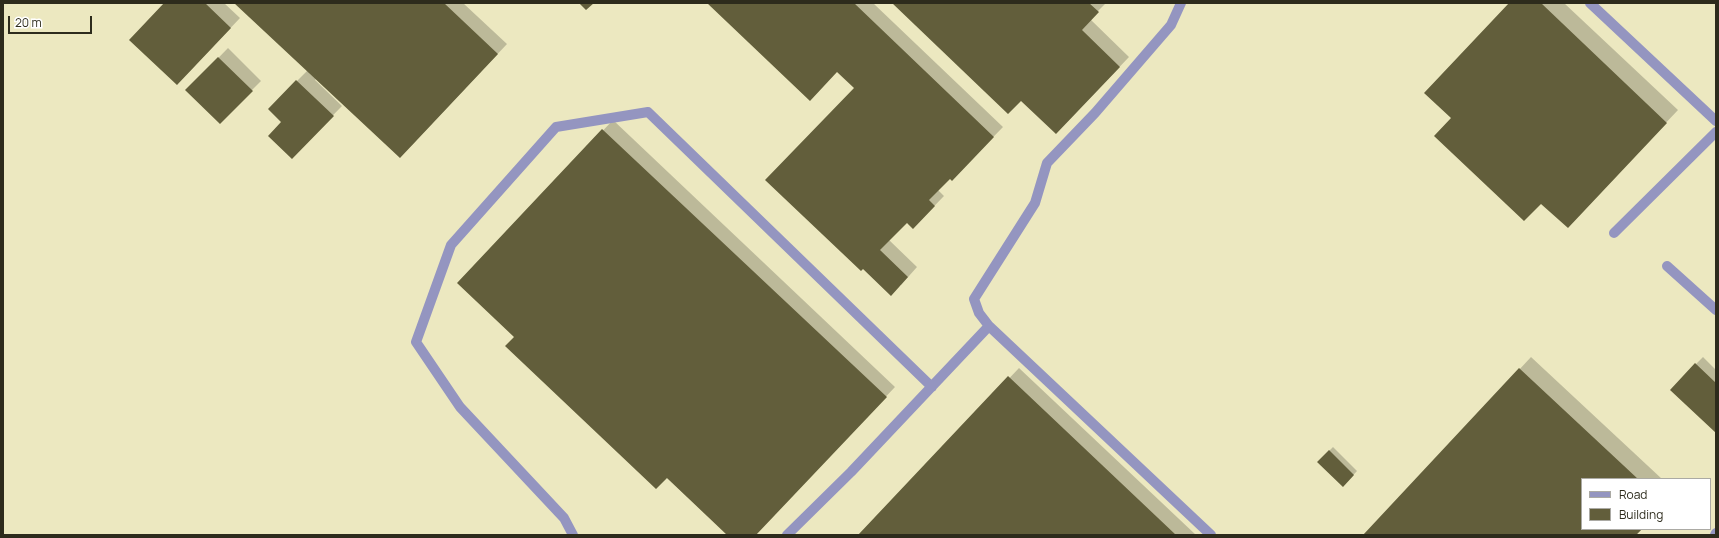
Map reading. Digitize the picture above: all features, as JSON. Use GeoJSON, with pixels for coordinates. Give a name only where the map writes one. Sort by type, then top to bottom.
{"type":"FeatureCollection","features":[{"type":"Feature","properties":{"kind":"lane"},"geometry":{"type":"LineString","coordinates":[[1181,3],[1171,25],[1095,113],[1047,163],[1035,203],[974,299],[979,313],[988,326],[1211,535]]}},
{"type":"Feature","properties":{"kind":"lane"},"geometry":{"type":"LineString","coordinates":[[1590,3],[1716,121]]}},
{"type":"Feature","properties":{"kind":"lane"},"geometry":{"type":"LineString","coordinates":[[573,535],[564,518],[460,407],[416,342],[451,245],[556,127],[648,112],[932,387]]}},
{"type":"Feature","properties":{"kind":"lane"},"geometry":{"type":"LineString","coordinates":[[1614,233],[1716,132]]}},
{"type":"Feature","properties":{"kind":"lane"},"geometry":{"type":"LineString","coordinates":[[1667,266],[1716,310]]}},
{"type":"Feature","properties":{"kind":"lane"},"geometry":{"type":"LineString","coordinates":[[787,535],[851,472],[988,326]]}},
{"type":"Feature","properties":{"kind":"building"},"geometry":{"type":"Polygon","coordinates":[[[164,3],[205,3],[231,28],[177,85],[129,40],[164,3]]]}},
{"type":"Feature","properties":{"kind":"building"},"geometry":{"type":"Polygon","coordinates":[[[234,3],[444,3],[498,54],[400,158],[234,3]]]}},
{"type":"Feature","properties":{"kind":"building"},"geometry":{"type":"Polygon","coordinates":[[[579,3],[594,3],[586,10],[579,3]]]}},
{"type":"Feature","properties":{"kind":"building"},"geometry":{"type":"Polygon","coordinates":[[[707,3],[854,3],[994,137],[952,181],[950,179],[929,200],[935,206],[913,229],[907,223],[880,250],[908,277],[891,296],[863,269],[861,271],[765,180],[854,88],[837,72],[810,101],[707,3]]]}},
{"type":"Feature","properties":{"kind":"building"},"geometry":{"type":"Polygon","coordinates":[[[892,3],[1089,3],[1099,12],[1082,30],[1120,67],[1056,134],[1021,101],[1008,114],[892,3]]]}},
{"type":"Feature","properties":{"kind":"building"},"geometry":{"type":"Polygon","coordinates":[[[1509,3],[1541,3],[1667,123],[1568,228],[1541,204],[1524,221],[1434,136],[1451,118],[1424,93],[1509,3]]]}},
{"type":"Feature","properties":{"kind":"building"},"geometry":{"type":"Polygon","coordinates":[[[218,57],[253,91],[220,124],[185,90],[218,57]]]}},
{"type":"Feature","properties":{"kind":"building"},"geometry":{"type":"Polygon","coordinates":[[[296,80],[334,116],[292,159],[268,136],[281,122],[268,109],[296,80]]]}},
{"type":"Feature","properties":{"kind":"building"},"geometry":{"type":"Polygon","coordinates":[[[602,129],[887,397],[756,535],[727,535],[667,478],[656,489],[505,346],[514,337],[457,283],[602,129]]]}},
{"type":"Feature","properties":{"kind":"building"},"geometry":{"type":"Polygon","coordinates":[[[1695,363],[1716,383],[1716,433],[1670,390],[1695,363]]]}},
{"type":"Feature","properties":{"kind":"building"},"geometry":{"type":"Polygon","coordinates":[[[1519,368],[1637,478],[1581,478],[1581,530],[1641,530],[1636,535],[1363,535],[1519,368]]]}},
{"type":"Feature","properties":{"kind":"building"},"geometry":{"type":"Polygon","coordinates":[[[1008,376],[1176,535],[858,535],[1008,376]]]}},
{"type":"Feature","properties":{"kind":"building"},"geometry":{"type":"Polygon","coordinates":[[[1329,450],[1354,475],[1343,487],[1317,462],[1329,450]]]}}]}
